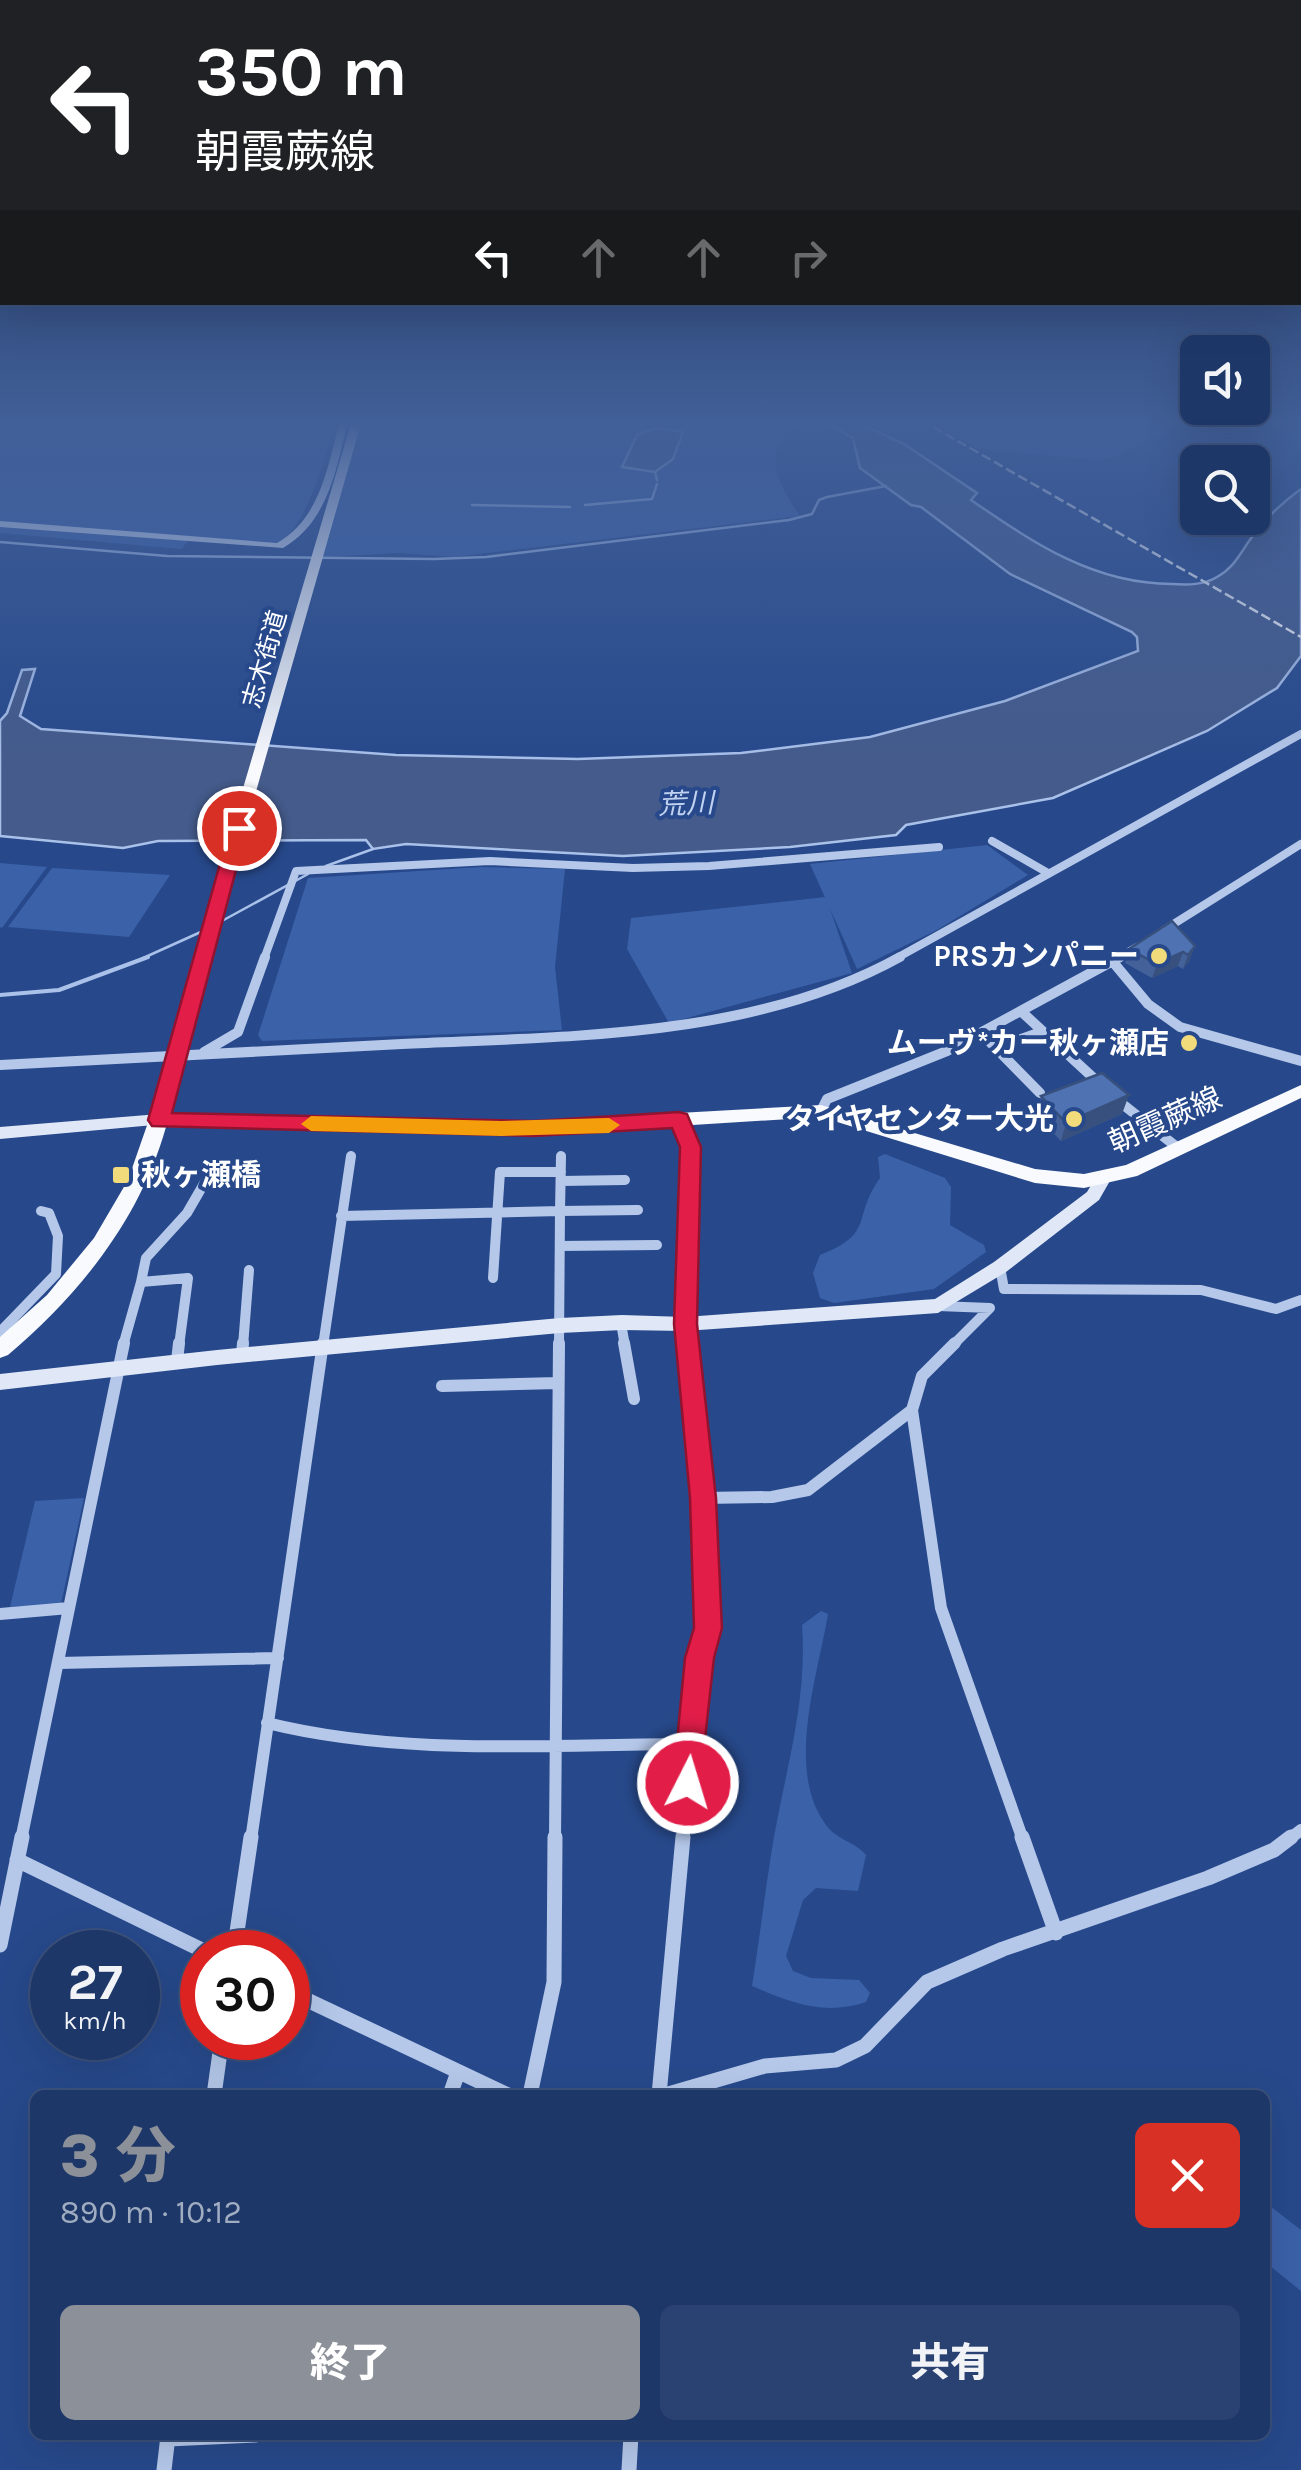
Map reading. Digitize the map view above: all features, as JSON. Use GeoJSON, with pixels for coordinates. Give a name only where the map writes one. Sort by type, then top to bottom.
{"type":"FeatureCollection","features":[{"type":"Feature","properties":{"kind":"main road","name":"志木街道"},"geometry":{"type":"LineString","coordinates":[[0,1349],[45,1310],[86,1264],[120,1212],[144,1164],[323,535]]}},
{"type":"Feature","properties":{"kind":"main road","name":"朝霞蕨線"},"geometry":{"type":"LineString","coordinates":[[159,1120],[534,1128],[821,1111],[856,1118],[1036,1176],[1069,1181],[1103,1179],[1301,1091]]}},
{"type":"Feature","properties":{"kind":"street"},"geometry":{"type":"LineString","coordinates":[[124,535],[253,547],[282,545],[290,535]]}},
{"type":"Feature","properties":{"kind":"street"},"geometry":{"type":"LineString","coordinates":[[0,1065],[588,1035],[696,1022],[869,974],[1301,734]]}},
{"type":"Feature","properties":{"kind":"street"},"geometry":{"type":"LineString","coordinates":[[992,841],[1048,872]]}},
{"type":"Feature","properties":{"kind":"street"},"geometry":{"type":"LineString","coordinates":[[1156,935],[1301,844]]}},
{"type":"Feature","properties":{"kind":"street"},"geometry":{"type":"LineString","coordinates":[[204,1052],[238,1032],[296,871],[490,861],[633,868],[710,866],[939,847]]}},
{"type":"Feature","properties":{"kind":"street"},"geometry":{"type":"LineString","coordinates":[[821,1111],[827,1099],[982,1034],[1143,943]]}},
{"type":"Feature","properties":{"kind":"street"},"geometry":{"type":"LineString","coordinates":[[1113,962],[1148,1004],[1180,1027],[1301,1061]]}},
{"type":"Feature","properties":{"kind":"street"},"geometry":{"type":"LineString","coordinates":[[1024,1013],[1040,1032],[1178,1148]]}},
{"type":"Feature","properties":{"kind":"street"},"geometry":{"type":"LineString","coordinates":[[996,1048],[1040,1032]]}},
{"type":"Feature","properties":{"kind":"street"},"geometry":{"type":"LineString","coordinates":[[982,1034],[1040,1093]]}},
{"type":"Feature","properties":{"kind":"street"},"geometry":{"type":"LineString","coordinates":[[0,1133],[159,1120]]}},
{"type":"Feature","properties":{"kind":"street"},"geometry":{"type":"LineString","coordinates":[[662,2090],[699,1658],[708,1628],[703,1498],[686,1324],[690,1147],[679,1120]]}},
{"type":"Feature","properties":{"kind":"street"},"geometry":{"type":"LineString","coordinates":[[237,1930],[351,1156]]}},
{"type":"Feature","properties":{"kind":"street"},"geometry":{"type":"LineString","coordinates":[[531,2090],[554,1982],[561,1156]]}},
{"type":"Feature","properties":{"kind":"street"},"geometry":{"type":"LineString","coordinates":[[0,1945],[2,1919],[118,1366],[146,1258],[187,1213],[209,1175],[250,1166]]}},
{"type":"Feature","properties":{"kind":"street"},"geometry":{"type":"LineString","coordinates":[[494,1278],[500,1172],[625,1180]]}},
{"type":"Feature","properties":{"kind":"street"},"geometry":{"type":"LineString","coordinates":[[938,1306],[1000,1267],[1093,1196],[1103,1179]]}},
{"type":"Feature","properties":{"kind":"street"},"geometry":{"type":"LineString","coordinates":[[342,1216],[638,1210]]}},
{"type":"Feature","properties":{"kind":"street"},"geometry":{"type":"LineString","coordinates":[[0,1332],[56,1274],[54,1221],[40,1211]]}},
{"type":"Feature","properties":{"kind":"street"},"geometry":{"type":"LineString","coordinates":[[560,1246],[656,1245]]}},
{"type":"Feature","properties":{"kind":"street"},"geometry":{"type":"LineString","coordinates":[[1000,1267],[1004,1289],[922,1376],[912,1410],[942,1608],[1056,1933]]}},
{"type":"Feature","properties":{"kind":"street"},"geometry":{"type":"LineString","coordinates":[[242,1355],[250,1270]]}},
{"type":"Feature","properties":{"kind":"street"},"geometry":{"type":"LineString","coordinates":[[141,1282],[188,1278],[177,1361]]}},
{"type":"Feature","properties":{"kind":"street"},"geometry":{"type":"LineString","coordinates":[[1004,1289],[1201,1290],[1276,1309],[1301,1300]]}},
{"type":"Feature","properties":{"kind":"street"},"geometry":{"type":"LineString","coordinates":[[0,1382],[118,1366],[559,1327],[686,1324],[938,1306],[990,1308]]}},
{"type":"Feature","properties":{"kind":"street"},"geometry":{"type":"LineString","coordinates":[[621,1323],[634,1400]]}},
{"type":"Feature","properties":{"kind":"street"},"geometry":{"type":"LineString","coordinates":[[442,1386],[558,1383]]}},
{"type":"Feature","properties":{"kind":"street"},"geometry":{"type":"LineString","coordinates":[[703,1498],[772,1497],[808,1490],[912,1410]]}},
{"type":"Feature","properties":{"kind":"street"},"geometry":{"type":"LineString","coordinates":[[0,1614],[70,1608]]}},
{"type":"Feature","properties":{"kind":"street"},"geometry":{"type":"LineString","coordinates":[[58,1663],[278,1658]]}},
{"type":"Feature","properties":{"kind":"street"},"geometry":{"type":"LineString","coordinates":[[267,1723],[315,1735],[422,1744],[692,1744]]}},
{"type":"Feature","properties":{"kind":"street"},"geometry":{"type":"LineString","coordinates":[[680,2090],[766,2066],[836,2060],[865,2046],[928,1982],[1245,1863],[1274,1850],[1301,1830]]}},
{"type":"Feature","properties":{"kind":"street"},"geometry":{"type":"LineString","coordinates":[[17,1860],[180,1939]]}},
{"type":"Feature","properties":{"kind":"street"},"geometry":{"type":"LineString","coordinates":[[310,2001],[497,2090]]}},
{"type":"Feature","properties":{"kind":"street"},"geometry":{"type":"LineString","coordinates":[[215,2090],[219,2060]]}},
{"type":"Feature","properties":{"kind":"street"},"geometry":{"type":"LineString","coordinates":[[452,2090],[458,2072]]}},
{"type":"Feature","properties":{"kind":"street"},"geometry":{"type":"LineString","coordinates":[[164,2470],[168,2440]]}},
{"type":"Feature","properties":{"kind":"street"},"geometry":{"type":"LineString","coordinates":[[629,2470],[631,2440]]}},
{"type":"Feature","properties":{"kind":"shaded area"},"geometry":{"type":"Polygon","coordinates":[[[26,535],[287,535],[272,544],[253,545],[192,537],[181,549],[26,535]]]}},
{"type":"Feature","properties":{"kind":"shaded area"},"geometry":{"type":"Polygon","coordinates":[[[328,535],[637,535],[453,557],[398,553],[322,557],[328,535]]]}},
{"type":"Feature","properties":{"kind":"shaded area"},"geometry":{"type":"Polygon","coordinates":[[[987,845],[1028,875],[937,930],[857,969],[810,864],[987,845]]]}},
{"type":"Feature","properties":{"kind":"shaded area"},"geometry":{"type":"Polygon","coordinates":[[[0,863],[47,867],[2,928],[0,927],[0,863]]]}},
{"type":"Feature","properties":{"kind":"shaded area"},"geometry":{"type":"Polygon","coordinates":[[[481,867],[565,869],[555,967],[562,1030],[262,1041],[258,1035],[308,878],[481,867]]]}},
{"type":"Feature","properties":{"kind":"shaded area"},"geometry":{"type":"Polygon","coordinates":[[[52,868],[170,875],[129,937],[8,927],[52,868]]]}},
{"type":"Feature","properties":{"kind":"shaded area"},"geometry":{"type":"Polygon","coordinates":[[[826,897],[852,973],[669,1023],[627,949],[631,918],[826,897]]]}},
{"type":"Feature","properties":{"kind":"shaded area"},"geometry":{"type":"Polygon","coordinates":[[[885,1154],[945,1178],[951,1187],[950,1225],[984,1245],[986,1252],[934,1289],[834,1303],[820,1298],[813,1273],[820,1255],[856,1232],[880,1178],[878,1157],[885,1154]]]}},
{"type":"Feature","properties":{"kind":"shaded area"},"geometry":{"type":"Polygon","coordinates":[[[84,1498],[61,1604],[10,1607],[35,1501],[84,1498]]]}},
{"type":"Feature","properties":{"kind":"shaded area"},"geometry":{"type":"Polygon","coordinates":[[[821,1611],[828,1614],[808,1720],[807,1775],[824,1822],[833,1833],[866,1855],[858,1891],[816,1888],[803,1900],[786,1956],[793,1971],[811,1978],[859,1980],[870,1993],[866,2002],[836,2008],[795,2002],[752,1986],[798,1712],[802,1625],[821,1611]]]}},
{"type":"Feature","properties":{"kind":"shaded area"},"geometry":{"type":"Polygon","coordinates":[[[1270,2206],[1301,2230],[1301,2291],[1270,2266],[1270,2206]]]}},
{"type":"Feature","properties":{"kind":"water","name":"荒川"},"geometry":{"type":"Polygon","coordinates":[[[959,535],[1025,535],[1066,558],[1116,577],[1190,584],[1207,582],[1223,573],[1253,535],[1301,535],[1301,656],[1277,688],[1207,731],[1053,798],[906,825],[896,835],[790,847],[623,856],[406,844],[373,849],[366,840],[158,841],[123,848],[0,836],[0,721],[7,713],[22,670],[35,669],[20,716],[41,729],[396,755],[578,759],[741,753],[870,737],[1005,701],[1138,651],[1137,637],[1010,574],[959,535]]]}},
{"type":"Feature","properties":{"kind":"building"},"geometry":{"type":"Polygon","coordinates":[[[1172,921],[1195,946],[1188,955],[1183,952],[1157,964],[1129,949],[1172,921]]]}},
{"type":"Feature","properties":{"kind":"building"},"geometry":{"type":"Polygon","coordinates":[[[1102,1073],[1129,1095],[1066,1123],[1041,1096],[1102,1073]]]}},
{"type":"Feature","properties":{"kind":"waterway"},"geometry":{"type":"LineString","coordinates":[[0,542],[167,556],[434,559],[486,557],[664,535]]}},
{"type":"Feature","properties":{"kind":"waterway"},"geometry":{"type":"LineString","coordinates":[[326,866],[373,849]]}},
{"type":"Feature","properties":{"kind":"waterway"},"geometry":{"type":"LineString","coordinates":[[220,922],[308,874]]}},
{"type":"Feature","properties":{"kind":"waterway"},"geometry":{"type":"LineString","coordinates":[[141,959],[203,931]]}},
{"type":"Feature","properties":{"kind":"waterway"},"geometry":{"type":"LineString","coordinates":[[0,995],[59,990],[148,957]]}},
{"type":"Feature","properties":{"kind":"railway"},"geometry":{"type":"LineString","coordinates":[[1123,535],[1301,637]]}},
{"type":"Feature","properties":{"kind":"slow traffic"},"geometry":{"type":"LineString","coordinates":[[311,1124],[501,1128],[609,1125]]}},
{"type":"Feature","properties":{"kind":"place","name":"PRSカンパニー"},"geometry":{"type":"Point","coordinates":[1159,956]}},
{"type":"Feature","properties":{"kind":"place","name":"ムーヴ*カー秋ヶ瀬店"},"geometry":{"type":"Point","coordinates":[1189,1043]}},
{"type":"Feature","properties":{"kind":"place","name":"タイヤセンター大光"},"geometry":{"type":"Point","coordinates":[1074,1119]}},
{"type":"Feature","properties":{"kind":"place","name":"秋ヶ瀬橋"},"geometry":{"type":"Point","coordinates":[121,1175]}},
{"type":"Feature","properties":{"kind":"route"},"geometry":{"type":"LineString","coordinates":[[239,828],[180,1030],[159,1120],[534,1128],[679,1120],[690,1147],[686,1324],[703,1498],[708,1628],[699,1658],[688,1783]]}}]}
